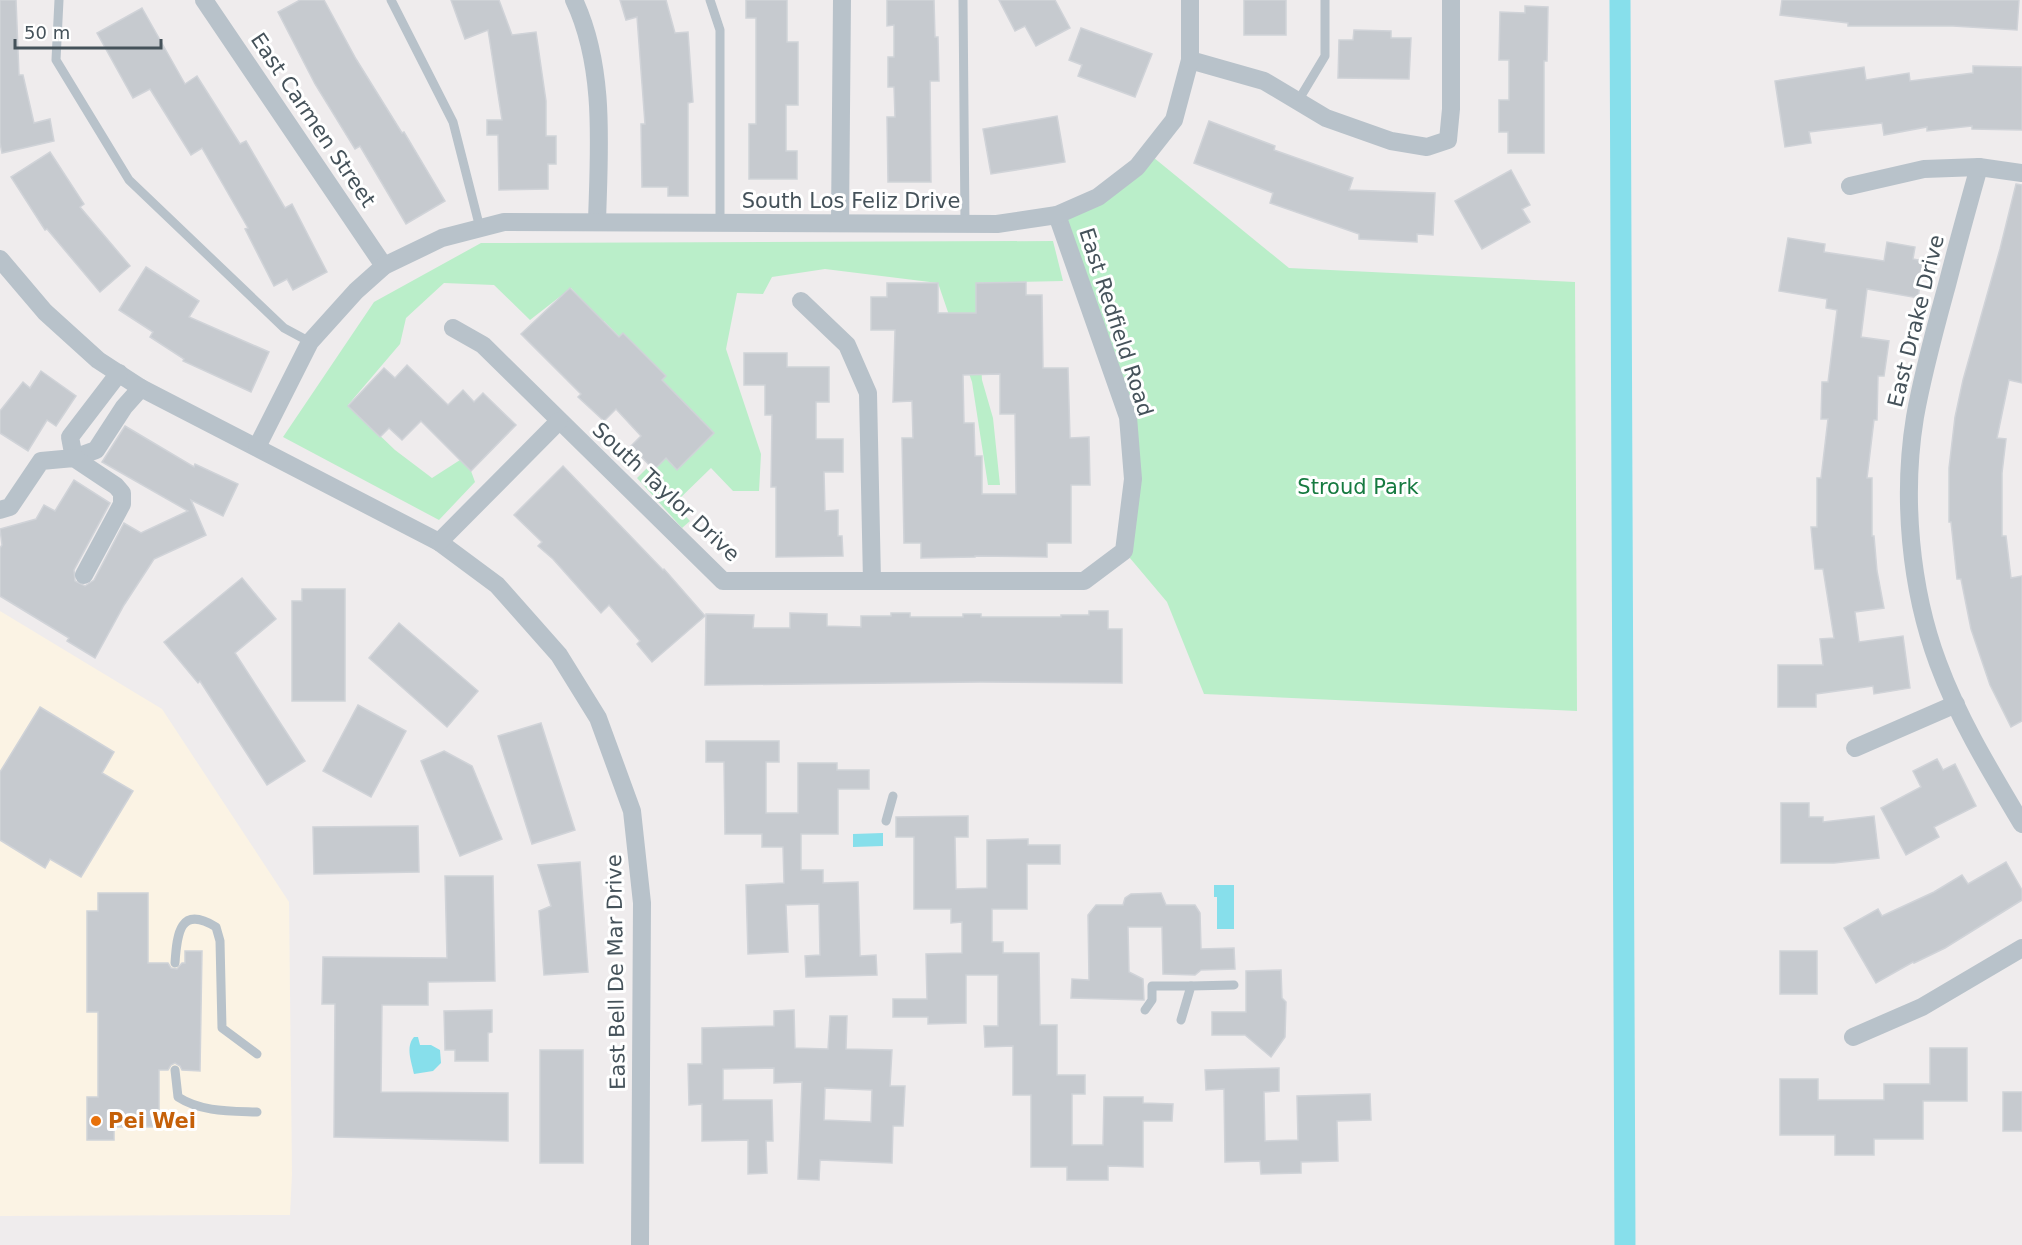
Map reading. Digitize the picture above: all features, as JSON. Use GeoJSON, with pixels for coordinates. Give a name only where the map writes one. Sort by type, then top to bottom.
{"type":"FeatureCollection","features":[{"type":"Feature","properties":{"kind":"street","name":"East Carmen Street"},"geometry":{"type":"LineString","coordinates":[[204,0],[384,266]]}},
{"type":"Feature","properties":{"kind":"street"},"geometry":{"type":"LineString","coordinates":[[574,0],[593,60],[598,115],[597,222]]}},
{"type":"Feature","properties":{"kind":"street"},"geometry":{"type":"LineString","coordinates":[[840,222],[842,0]]}},
{"type":"Feature","properties":{"kind":"street"},"geometry":{"type":"LineString","coordinates":[[1190,0],[1190,60],[1264,81],[1326,118],[1391,141],[1427,147],[1448,140],[1451,109],[1451,0]]}},
{"type":"Feature","properties":{"kind":"street","name":"South Los Feliz Drive"},"geometry":{"type":"LineString","coordinates":[[257,447],[310,342],[356,291],[384,266],[442,238],[504,222],[997,224],[1057,215],[1098,196],[1137,167],[1174,120],[1190,60]]}},
{"type":"Feature","properties":{"kind":"street"},"geometry":{"type":"LineString","coordinates":[[1850,186],[1924,169],[1979,167],[2022,173]]}},
{"type":"Feature","properties":{"kind":"street","name":"East Drake Drive"},"geometry":{"type":"LineString","coordinates":[[1979,167],[1926,361],[1915,419],[1910,475],[1910,537],[1922,605],[1938,662],[1977,748],[2022,824]]}},
{"type":"Feature","properties":{"kind":"street","name":"East Redfield Road"},"geometry":{"type":"LineString","coordinates":[[1057,215],[1128,417],[1133,479],[1124,551]]}},
{"type":"Feature","properties":{"kind":"street","name":"East Bell De Mar Drive"},"geometry":{"type":"LineString","coordinates":[[0,259],[45,312],[98,360],[141,388],[439,542],[497,585],[559,655],[598,718],[632,811],[642,903],[640,1245]]}},
{"type":"Feature","properties":{"kind":"street"},"geometry":{"type":"LineString","coordinates":[[801,301],[847,345],[868,393],[872,581]]}},
{"type":"Feature","properties":{"kind":"street","name":"South Taylor Drive"},"geometry":{"type":"LineString","coordinates":[[453,328],[483,345],[723,581],[1084,581],[1124,551]]}},
{"type":"Feature","properties":{"kind":"street"},"geometry":{"type":"LineString","coordinates":[[84,575],[122,504],[122,493],[116,486],[74,458],[70,437],[119,373]]}},
{"type":"Feature","properties":{"kind":"street"},"geometry":{"type":"LineString","coordinates":[[0,510],[10,507],[41,461],[74,458],[96,450],[124,407],[141,388]]}},
{"type":"Feature","properties":{"kind":"street"},"geometry":{"type":"LineString","coordinates":[[439,542],[559,421]]}},
{"type":"Feature","properties":{"kind":"street"},"geometry":{"type":"LineString","coordinates":[[1855,748],[1956,704]]}},
{"type":"Feature","properties":{"kind":"street"},"geometry":{"type":"LineString","coordinates":[[1852,1038],[1922,1007],[2022,948]]}},
{"type":"Feature","properties":{"kind":"lane"},"geometry":{"type":"LineString","coordinates":[[59,0],[56,60],[129,180],[284,328],[310,342]]}},
{"type":"Feature","properties":{"kind":"lane"},"geometry":{"type":"LineString","coordinates":[[391,0],[453,122],[480,228]]}},
{"type":"Feature","properties":{"kind":"lane"},"geometry":{"type":"LineString","coordinates":[[710,0],[720,30],[720,222]]}},
{"type":"Feature","properties":{"kind":"lane"},"geometry":{"type":"LineString","coordinates":[[963,0],[964,224]]}},
{"type":"Feature","properties":{"kind":"lane"},"geometry":{"type":"LineString","coordinates":[[1298,100],[1325,56],[1325,0]]}},
{"type":"Feature","properties":{"kind":"lane"},"geometry":{"type":"LineString","coordinates":[[886,821],[894,796]]}},
{"type":"Feature","properties":{"kind":"lane"},"geometry":{"type":"LineString","coordinates":[[175,963],[177,933],[184,923],[196,919],[216,927],[220,942],[222,1028],[257,1054]]}},
{"type":"Feature","properties":{"kind":"lane"},"geometry":{"type":"LineString","coordinates":[[1145,1010],[1152,1000],[1152,986],[1234,985]]}},
{"type":"Feature","properties":{"kind":"lane"},"geometry":{"type":"LineString","coordinates":[[1181,1020],[1191,986]]}},
{"type":"Feature","properties":{"kind":"lane"},"geometry":{"type":"LineString","coordinates":[[175,1070],[178,1097],[186,1102],[208,1109],[257,1112]]}},
{"type":"Feature","properties":{"kind":"shaded area"},"geometry":{"type":"Polygon","coordinates":[[[0,611],[162,709],[289,902],[292,1174],[290,1215],[0,1216],[0,611]]]}},
{"type":"Feature","properties":{"kind":"green space","name":"Stroud Park"},"geometry":{"type":"Polygon","coordinates":[[[1148,153],[1289,268],[1575,282],[1577,711],[1204,694],[1167,602],[1124,551],[1128,417],[1057,215],[1148,153]]]}},
{"type":"Feature","properties":{"kind":"green space"},"geometry":{"type":"Polygon","coordinates":[[[1053,241],[1063,281],[976,283],[982,380],[993,418],[1000,485],[988,485],[972,382],[938,283],[825,269],[772,277],[763,294],[737,293],[726,349],[761,454],[759,491],[733,491],[711,468],[674,504],[690,521],[682,528],[637,478],[649,466],[654,470],[666,458],[677,470],[714,433],[604,321],[595,329],[587,305],[571,288],[530,320],[494,285],[444,283],[406,318],[400,344],[348,405],[395,450],[432,478],[460,460],[471,471],[475,482],[439,520],[283,437],[374,302],[481,243],[1053,241]]]}},
{"type":"Feature","properties":{"kind":"water"},"geometry":{"type":"Polygon","coordinates":[[[883,833],[883,846],[853,847],[853,834],[883,833]]]}},
{"type":"Feature","properties":{"kind":"water"},"geometry":{"type":"Polygon","coordinates":[[[1214,885],[1234,885],[1234,929],[1217,929],[1217,897],[1214,897],[1214,885]]]}},
{"type":"Feature","properties":{"kind":"water"},"geometry":{"type":"Polygon","coordinates":[[[414,1037],[418,1037],[420,1045],[431,1045],[440,1050],[441,1063],[433,1071],[414,1074],[410,1045],[414,1037]]]}},
{"type":"Feature","properties":{"kind":"building"},"geometry":{"type":"Polygon","coordinates":[[[0,0],[16,0],[19,75],[23,75],[34,123],[50,119],[54,141],[2,153],[0,143],[0,0]]]}},
{"type":"Feature","properties":{"kind":"building"},"geometry":{"type":"Polygon","coordinates":[[[300,0],[324,0],[356,59],[402,133],[404,132],[445,201],[406,224],[360,146],[355,149],[315,84],[278,12],[300,0]]]}},
{"type":"Feature","properties":{"kind":"building"},"geometry":{"type":"Polygon","coordinates":[[[451,0],[499,0],[512,35],[536,32],[546,101],[546,136],[556,136],[556,164],[548,164],[548,189],[499,190],[498,135],[487,135],[487,120],[502,120],[488,30],[465,39],[451,0]]]}},
{"type":"Feature","properties":{"kind":"building"},"geometry":{"type":"Polygon","coordinates":[[[620,0],[666,0],[675,33],[688,32],[693,102],[688,103],[688,196],[668,196],[668,187],[642,187],[641,124],[645,124],[637,17],[626,20],[620,0]]]}},
{"type":"Feature","properties":{"kind":"building"},"geometry":{"type":"Polygon","coordinates":[[[746,0],[787,0],[787,42],[798,42],[798,105],[786,105],[786,151],[797,151],[797,179],[749,179],[749,124],[756,124],[756,18],[746,18],[746,0]]]}},
{"type":"Feature","properties":{"kind":"building"},"geometry":{"type":"Polygon","coordinates":[[[887,0],[934,0],[939,81],[930,81],[931,182],[888,182],[887,117],[895,117],[894,87],[888,87],[888,57],[894,57],[894,25],[887,26],[887,0]]]}},
{"type":"Feature","properties":{"kind":"building"},"geometry":{"type":"Polygon","coordinates":[[[999,0],[1055,0],[1070,28],[1036,46],[1025,26],[1015,31],[999,0]]]}},
{"type":"Feature","properties":{"kind":"building"},"geometry":{"type":"Polygon","coordinates":[[[1244,0],[1286,0],[1286,35],[1244,35],[1244,0]]]}},
{"type":"Feature","properties":{"kind":"building"},"geometry":{"type":"Polygon","coordinates":[[[1782,0],[2019,0],[2017,30],[1953,26],[1848,26],[1848,23],[1780,15],[1782,0]]]}},
{"type":"Feature","properties":{"kind":"building"},"geometry":{"type":"Polygon","coordinates":[[[1525,6],[1548,7],[1547,61],[1544,61],[1544,153],[1508,153],[1508,132],[1499,132],[1499,100],[1509,100],[1509,60],[1499,60],[1500,12],[1525,13],[1525,6]]]}},
{"type":"Feature","properties":{"kind":"building"},"geometry":{"type":"Polygon","coordinates":[[[142,8],[185,84],[197,76],[240,144],[246,141],[285,208],[292,204],[327,272],[293,290],[287,279],[274,286],[245,229],[248,228],[202,148],[191,155],[150,89],[133,98],[97,33],[142,8]]]}},
{"type":"Feature","properties":{"kind":"building"},"geometry":{"type":"Polygon","coordinates":[[[1081,28],[1152,54],[1135,97],[1078,76],[1082,65],[1069,60],[1081,28]]]}},
{"type":"Feature","properties":{"kind":"building"},"geometry":{"type":"Polygon","coordinates":[[[1354,30],[1391,31],[1391,38],[1411,38],[1409,79],[1338,78],[1339,40],[1353,40],[1354,30]]]}},
{"type":"Feature","properties":{"kind":"building"},"geometry":{"type":"Polygon","coordinates":[[[1973,66],[2022,67],[2022,130],[1972,129],[1972,126],[1927,131],[1927,127],[1884,135],[1882,123],[1809,132],[1811,143],[1785,147],[1775,81],[1864,67],[1866,80],[1909,73],[1910,81],[1973,73],[1973,66]]]}},
{"type":"Feature","properties":{"kind":"building"},"geometry":{"type":"Polygon","coordinates":[[[1057,116],[1065,162],[991,174],[983,129],[1057,116]]]}},
{"type":"Feature","properties":{"kind":"building"},"geometry":{"type":"Polygon","coordinates":[[[1209,121],[1275,146],[1274,150],[1353,178],[1349,190],[1435,193],[1433,235],[1417,234],[1417,242],[1359,239],[1359,234],[1270,203],[1273,193],[1194,163],[1209,121]]]}},
{"type":"Feature","properties":{"kind":"building"},"geometry":{"type":"Polygon","coordinates":[[[50,152],[84,204],[80,207],[130,266],[100,292],[47,229],[45,230],[11,177],[50,152]]]}},
{"type":"Feature","properties":{"kind":"building"},"geometry":{"type":"Polygon","coordinates":[[[1511,170],[1530,205],[1522,209],[1530,222],[1482,249],[1455,201],[1511,170]]]}},
{"type":"Feature","properties":{"kind":"building"},"geometry":{"type":"Polygon","coordinates":[[[2016,184],[2022,185],[2022,383],[2009,380],[1997,438],[2006,439],[2002,473],[2002,536],[2006,536],[2011,578],[2022,576],[2022,721],[2011,727],[1990,685],[1971,629],[1961,579],[1957,579],[1951,522],[1949,522],[1949,468],[1955,417],[1963,380],[2016,184]]]}},
{"type":"Feature","properties":{"kind":"building"},"geometry":{"type":"Polygon","coordinates":[[[1788,238],[1825,244],[1824,252],[1884,261],[1887,242],[1915,247],[1913,259],[1924,261],[1918,298],[1867,289],[1861,337],[1889,341],[1884,376],[1878,376],[1877,420],[1874,420],[1867,478],[1872,478],[1872,536],[1874,536],[1877,571],[1884,608],[1855,612],[1859,642],[1903,636],[1910,688],[1874,694],[1873,686],[1816,694],[1816,707],[1778,707],[1778,665],[1823,665],[1820,639],[1834,638],[1823,569],[1815,569],[1811,527],[1817,527],[1817,478],[1821,478],[1828,419],[1821,419],[1822,382],[1828,382],[1837,310],[1826,308],[1827,299],[1779,291],[1788,238]]]}},
{"type":"Feature","properties":{"kind":"building"},"geometry":{"type":"Polygon","coordinates":[[[146,267],[199,301],[189,317],[269,352],[251,392],[183,361],[184,359],[150,337],[153,332],[119,310],[146,267]]]}},
{"type":"Feature","properties":{"kind":"building"},"geometry":{"type":"Polygon","coordinates":[[[1026,282],[1026,295],[1042,295],[1043,368],[1068,368],[1070,438],[1089,437],[1090,485],[1071,485],[1071,543],[1047,543],[1047,557],[921,558],[921,543],[904,543],[902,438],[913,438],[912,401],[893,402],[895,330],[871,330],[871,297],[887,297],[887,283],[938,283],[938,313],[976,313],[976,283],[1026,282]],[[1000,374],[963,375],[964,423],[974,423],[975,456],[982,456],[982,494],[1016,494],[1015,414],[1000,414],[1000,374]]]}},
{"type":"Feature","properties":{"kind":"building"},"geometry":{"type":"Polygon","coordinates":[[[570,288],[619,337],[623,333],[666,376],[662,380],[714,433],[677,470],[666,458],[654,470],[631,446],[641,436],[616,409],[604,421],[578,397],[581,394],[521,334],[570,288]]]}},
{"type":"Feature","properties":{"kind":"building"},"geometry":{"type":"Polygon","coordinates":[[[744,353],[787,353],[787,367],[829,367],[829,402],[816,402],[816,439],[843,439],[843,472],[824,472],[825,511],[838,510],[838,536],[842,536],[843,556],[776,557],[776,487],[771,487],[772,415],[765,415],[765,385],[744,385],[744,353]]]}},
{"type":"Feature","properties":{"kind":"building"},"geometry":{"type":"Polygon","coordinates":[[[407,365],[448,405],[463,390],[474,402],[483,393],[516,425],[471,471],[421,421],[402,440],[389,428],[380,437],[348,406],[384,368],[395,378],[407,365]]]}},
{"type":"Feature","properties":{"kind":"building"},"geometry":{"type":"Polygon","coordinates":[[[41,371],[76,396],[56,426],[47,420],[28,451],[0,433],[0,411],[23,382],[30,388],[41,371]]]}},
{"type":"Feature","properties":{"kind":"building"},"geometry":{"type":"Polygon","coordinates":[[[125,426],[194,467],[195,464],[238,484],[223,516],[191,500],[206,535],[154,559],[124,605],[95,658],[67,641],[69,638],[0,596],[0,548],[2,545],[0,529],[36,519],[44,505],[55,511],[74,480],[110,503],[74,570],[75,581],[85,586],[94,580],[124,523],[141,533],[188,511],[102,462],[125,426]]]}},
{"type":"Feature","properties":{"kind":"building"},"geometry":{"type":"Polygon","coordinates":[[[563,466],[664,569],[705,616],[652,662],[637,644],[640,641],[609,605],[601,613],[553,559],[538,546],[542,542],[514,515],[563,466]]]}},
{"type":"Feature","properties":{"kind":"building"},"geometry":{"type":"Polygon","coordinates":[[[242,578],[276,619],[235,653],[305,761],[267,785],[200,681],[198,683],[164,642],[242,578]]]}},
{"type":"Feature","properties":{"kind":"building"},"geometry":{"type":"Polygon","coordinates":[[[302,589],[345,589],[345,701],[292,701],[292,601],[302,601],[302,589]]]}},
{"type":"Feature","properties":{"kind":"building"},"geometry":{"type":"Polygon","coordinates":[[[1089,611],[1108,611],[1108,629],[1122,629],[1122,683],[705,685],[706,614],[754,615],[753,628],[790,628],[790,613],[827,614],[827,626],[861,627],[861,616],[891,616],[891,613],[910,613],[910,617],[963,617],[963,614],[981,614],[981,617],[1061,617],[1061,615],[1089,615],[1089,611]]]}},
{"type":"Feature","properties":{"kind":"building"},"geometry":{"type":"Polygon","coordinates":[[[399,623],[478,691],[447,727],[369,658],[399,623]]]}},
{"type":"Feature","properties":{"kind":"building"},"geometry":{"type":"Polygon","coordinates":[[[358,705],[406,731],[371,797],[323,771],[358,705]]]}},
{"type":"Feature","properties":{"kind":"building"},"geometry":{"type":"Polygon","coordinates":[[[40,707],[114,752],[102,773],[133,791],[81,877],[50,859],[45,868],[0,840],[0,772],[40,707]]]}},
{"type":"Feature","properties":{"kind":"building"},"geometry":{"type":"Polygon","coordinates":[[[541,723],[575,830],[532,844],[498,736],[541,723]]]}},
{"type":"Feature","properties":{"kind":"building"},"geometry":{"type":"Polygon","coordinates":[[[706,741],[779,741],[779,762],[766,762],[766,813],[798,813],[798,763],[837,763],[837,770],[869,770],[869,789],[838,789],[838,834],[801,834],[801,870],[823,870],[823,883],[858,882],[860,956],[876,955],[877,975],[806,977],[805,956],[820,955],[819,904],[786,905],[788,952],[748,954],[746,885],[784,883],[783,847],[762,847],[762,834],[725,834],[724,762],[706,762],[706,741]]]}},
{"type":"Feature","properties":{"kind":"building"},"geometry":{"type":"Polygon","coordinates":[[[444,751],[472,766],[502,839],[460,856],[421,761],[444,751]]]}},
{"type":"Feature","properties":{"kind":"building"},"geometry":{"type":"Polygon","coordinates":[[[1937,759],[1943,770],[1955,764],[1976,806],[1934,827],[1939,837],[1906,855],[1881,808],[1921,787],[1913,771],[1937,759]]]}},
{"type":"Feature","properties":{"kind":"building"},"geometry":{"type":"Polygon","coordinates":[[[1781,803],[1809,803],[1809,817],[1823,817],[1823,822],[1874,816],[1879,858],[1834,863],[1781,863],[1781,803]]]}},
{"type":"Feature","properties":{"kind":"building"},"geometry":{"type":"Polygon","coordinates":[[[968,816],[968,837],[955,837],[956,889],[987,888],[987,840],[1028,839],[1028,845],[1060,845],[1060,864],[1027,864],[1027,909],[992,909],[992,942],[1003,942],[1003,953],[1039,953],[1040,1025],[1057,1025],[1057,1075],[1085,1075],[1085,1094],[1072,1094],[1072,1145],[1103,1145],[1104,1097],[1143,1097],[1143,1103],[1173,1104],[1172,1121],[1143,1121],[1143,1167],[1108,1166],[1108,1180],[1067,1180],[1067,1167],[1031,1167],[1031,1095],[1013,1095],[1013,1046],[985,1047],[984,1026],[998,1026],[998,975],[966,975],[966,1023],[928,1024],[928,1017],[893,1017],[893,999],[927,999],[926,954],[962,953],[962,922],[951,923],[951,909],[914,909],[914,837],[896,837],[896,817],[968,816]]]}},
{"type":"Feature","properties":{"kind":"building"},"geometry":{"type":"Polygon","coordinates":[[[418,826],[419,872],[314,874],[313,827],[418,826]]]}},
{"type":"Feature","properties":{"kind":"building"},"geometry":{"type":"Polygon","coordinates":[[[580,862],[588,972],[544,975],[539,911],[551,906],[538,865],[580,862]]]}},
{"type":"Feature","properties":{"kind":"building"},"geometry":{"type":"Polygon","coordinates":[[[2006,862],[2022,890],[2022,900],[1945,948],[1913,962],[1876,983],[1844,928],[1878,909],[1882,916],[1934,892],[1962,875],[1968,884],[2006,862]]]}},
{"type":"Feature","properties":{"kind":"building"},"geometry":{"type":"Polygon","coordinates":[[[445,876],[493,876],[495,981],[428,982],[428,1005],[382,1005],[381,1092],[508,1093],[508,1141],[334,1137],[335,1004],[322,1004],[323,957],[447,958],[445,876]]]}},
{"type":"Feature","properties":{"kind":"building"},"geometry":{"type":"Polygon","coordinates":[[[98,893],[148,893],[148,963],[168,963],[171,968],[177,969],[185,963],[185,951],[202,951],[200,1071],[182,1070],[175,1063],[168,1070],[159,1070],[159,1127],[114,1127],[114,1140],[87,1140],[87,1097],[98,1097],[98,1012],[87,1012],[87,911],[98,911],[98,893]]]}},
{"type":"Feature","properties":{"kind":"building"},"geometry":{"type":"Polygon","coordinates":[[[1161,893],[1166,905],[1195,905],[1200,913],[1201,949],[1234,948],[1235,969],[1201,970],[1195,975],[1163,974],[1162,927],[1128,927],[1129,972],[1143,979],[1144,1000],[1071,998],[1072,979],[1089,980],[1088,915],[1096,905],[1123,905],[1125,898],[1131,894],[1161,893]]]}},
{"type":"Feature","properties":{"kind":"building"},"geometry":{"type":"Polygon","coordinates":[[[1780,951],[1817,951],[1817,994],[1780,994],[1780,951]]]}},
{"type":"Feature","properties":{"kind":"building"},"geometry":{"type":"Polygon","coordinates":[[[1281,970],[1282,998],[1286,1002],[1285,1037],[1271,1057],[1245,1035],[1212,1035],[1212,1012],[1246,1012],[1246,971],[1281,970]]]}},
{"type":"Feature","properties":{"kind":"building"},"geometry":{"type":"Polygon","coordinates":[[[492,1010],[492,1032],[488,1033],[488,1061],[455,1061],[455,1050],[445,1050],[444,1011],[492,1010]]]}},
{"type":"Feature","properties":{"kind":"building"},"geometry":{"type":"Polygon","coordinates":[[[794,1010],[795,1048],[828,1049],[830,1016],[847,1016],[846,1049],[892,1050],[890,1086],[905,1086],[903,1126],[893,1126],[892,1163],[820,1160],[819,1180],[798,1179],[802,1082],[774,1083],[774,1068],[723,1069],[723,1100],[772,1100],[773,1141],[766,1141],[767,1173],[748,1174],[748,1140],[702,1141],[702,1104],[689,1105],[688,1064],[702,1064],[702,1028],[774,1026],[774,1011],[794,1010]],[[825,1088],[824,1120],[871,1122],[872,1090],[825,1088]]]}},
{"type":"Feature","properties":{"kind":"building"},"geometry":{"type":"Polygon","coordinates":[[[1930,1048],[1967,1048],[1967,1101],[1923,1101],[1923,1139],[1874,1139],[1874,1155],[1835,1155],[1835,1135],[1780,1135],[1780,1079],[1818,1079],[1818,1100],[1884,1100],[1884,1084],[1930,1084],[1930,1048]]]}},
{"type":"Feature","properties":{"kind":"building"},"geometry":{"type":"Polygon","coordinates":[[[540,1050],[583,1050],[583,1163],[540,1163],[540,1050]]]}},
{"type":"Feature","properties":{"kind":"building"},"geometry":{"type":"Polygon","coordinates":[[[1279,1068],[1279,1091],[1264,1092],[1265,1141],[1298,1140],[1297,1096],[1370,1094],[1371,1120],[1337,1121],[1338,1161],[1301,1162],[1301,1173],[1261,1174],[1260,1161],[1225,1162],[1224,1089],[1206,1090],[1205,1070],[1279,1068]]]}},
{"type":"Feature","properties":{"kind":"building"},"geometry":{"type":"Polygon","coordinates":[[[2003,1092],[2022,1092],[2022,1131],[2003,1131],[2003,1092]]]}},
{"type":"Feature","properties":{"kind":"waterway"},"geometry":{"type":"LineString","coordinates":[[1620,0],[1625,1245]]}},
{"type":"Feature","properties":{"kind":"place","name":"Pei Wei"},"geometry":{"type":"Point","coordinates":[96,1121]}}]}
